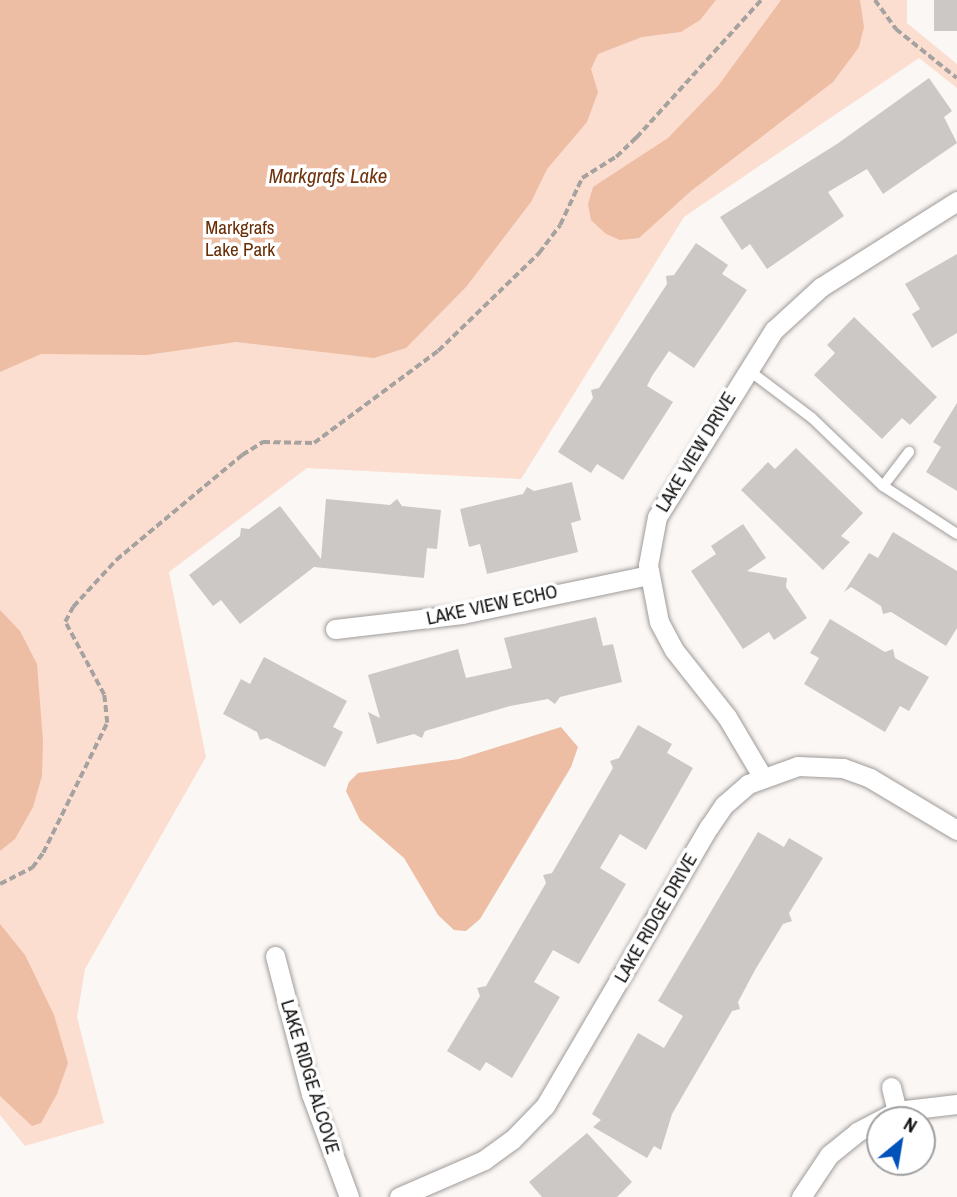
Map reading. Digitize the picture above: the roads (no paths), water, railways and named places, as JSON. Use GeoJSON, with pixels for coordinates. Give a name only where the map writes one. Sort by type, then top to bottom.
{"type":"FeatureCollection","features":[{"type":"Feature","properties":{"kind":"street","name":"LAKE VIEW DRIVE"},"geometry":{"type":"LineString","coordinates":[[762,776],[722,708],[670,644],[656,614],[649,575],[660,508],[774,330],[813,293],[957,201]]}},
{"type":"Feature","properties":{"kind":"street","name":"LAKE VIEW ECHO"},"geometry":{"type":"LineString","coordinates":[[335,629],[462,614],[649,575]]}},
{"type":"Feature","properties":{"kind":"street","name":"LAKE RIDGE DRIVE"},"geometry":{"type":"LineString","coordinates":[[399,1197],[476,1164],[508,1144],[538,1114],[719,812],[762,776],[807,765],[852,770],[957,830]]}},
{"type":"Feature","properties":{"kind":"street","name":"LAKE RIDGE ALCOVE"},"geometry":{"type":"LineString","coordinates":[[275,956],[311,1094],[349,1197]]}},
{"type":"Feature","properties":{"kind":"street"},"geometry":{"type":"LineString","coordinates":[[891,1087],[896,1106]]}},
{"type":"Feature","properties":{"kind":"street"},"geometry":{"type":"LineString","coordinates":[[936,1106],[957,1104]]}},
{"type":"Feature","properties":{"kind":"street"},"geometry":{"type":"LineString","coordinates":[[801,1197],[829,1155],[866,1127]]}},
{"type":"Feature","properties":{"kind":"lane"},"geometry":{"type":"LineString","coordinates":[[747,369],[812,418],[883,486],[957,534]]}},
{"type":"Feature","properties":{"kind":"lane"},"geometry":{"type":"LineString","coordinates":[[883,486],[909,452]]}},
{"type":"Feature","properties":{"kind":"water","name":"Markgrafs Lake"},"geometry":{"type":"Polygon","coordinates":[[[0,0],[716,0],[700,20],[681,32],[642,37],[598,54],[591,69],[598,92],[587,122],[547,169],[531,202],[466,287],[406,348],[374,358],[236,342],[147,355],[41,354],[0,372],[0,0]]]}},
{"type":"Feature","properties":{"kind":"water"},"geometry":{"type":"Polygon","coordinates":[[[781,0],[860,0],[864,27],[859,47],[833,82],[691,191],[639,238],[620,240],[606,234],[591,220],[588,204],[593,187],[668,138],[718,86],[781,0]]]}},
{"type":"Feature","properties":{"kind":"water"},"geometry":{"type":"Polygon","coordinates":[[[0,610],[20,631],[37,664],[43,741],[42,776],[33,807],[15,839],[0,851],[0,610]]]}},
{"type":"Feature","properties":{"kind":"water"},"geometry":{"type":"Polygon","coordinates":[[[561,727],[578,747],[571,767],[480,919],[466,931],[454,930],[438,915],[404,858],[360,820],[346,791],[349,782],[358,773],[459,759],[561,727]]]}},
{"type":"Feature","properties":{"kind":"water"},"geometry":{"type":"Polygon","coordinates":[[[0,924],[25,955],[54,1015],[68,1063],[57,1094],[41,1123],[32,1126],[0,1096],[0,924]]]}},
{"type":"Feature","properties":{"kind":"park label","name":"Markgrafs Lake Park"},"geometry":{"type":"Point","coordinates":[240,239]}}]}
